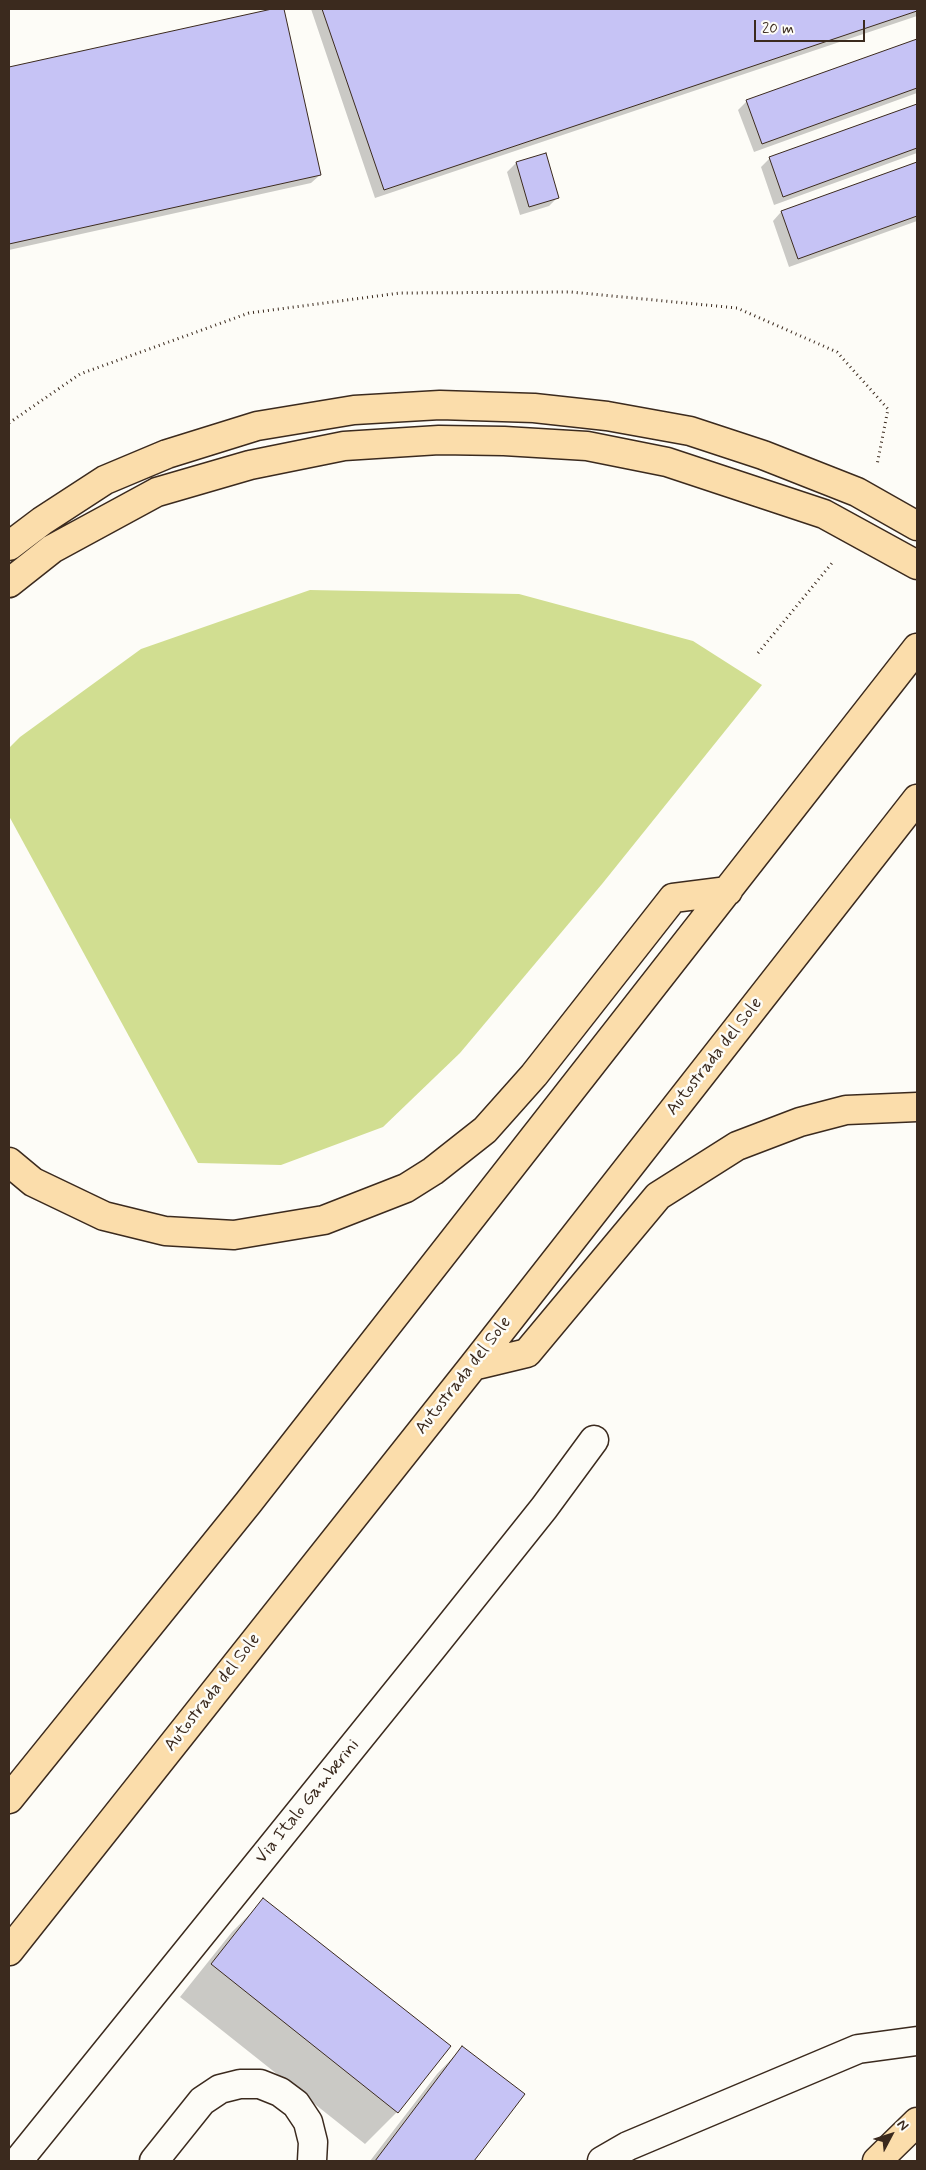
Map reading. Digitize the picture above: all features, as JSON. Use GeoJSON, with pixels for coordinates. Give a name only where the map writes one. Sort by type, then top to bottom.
{"type":"FeatureCollection","features":[{"type":"Feature","properties":{"kind":"highway"},"geometry":{"type":"LineString","coordinates":[[9,546],[42,521],[105,480],[167,454],[267,425],[354,410],[440,405],[534,408],[607,416],[690,431],[763,454],[857,492],[917,526]]}},
{"type":"Feature","properties":{"kind":"highway"},"geometry":{"type":"LineString","coordinates":[[9,584],[52,549],[157,492],[250,465],[344,446],[439,440],[504,441],[587,446],[667,462],[824,514],[910,560]]}},
{"type":"Feature","properties":{"kind":"highway"},"geometry":{"type":"LineString","coordinates":[[9,1799],[254,1495],[917,648]]}},
{"type":"Feature","properties":{"kind":"highway","name":"Autostrada del Sole"},"geometry":{"type":"LineString","coordinates":[[9,1951],[473,1366],[917,799]]}},
{"type":"Feature","properties":{"kind":"highway"},"geometry":{"type":"LineString","coordinates":[[9,1162],[33,1182],[104,1216],[165,1231],[234,1235],[324,1220],[406,1188],[433,1171],[485,1130],[534,1075],[673,898],[728,891]]}},
{"type":"Feature","properties":{"kind":"highway"},"geometry":{"type":"LineString","coordinates":[[473,1366],[527,1353],[658,1196],[737,1146],[800,1122],[846,1110],[917,1107]]}},
{"type":"Feature","properties":{"kind":"highway"},"geometry":{"type":"LineString","coordinates":[[877,2161],[917,2122]]}},
{"type":"Feature","properties":{"kind":"street","name":"Via Italo Gamberini"},"geometry":{"type":"LineString","coordinates":[[18,2161],[544,1508],[594,1440]]}},
{"type":"Feature","properties":{"kind":"street"},"geometry":{"type":"LineString","coordinates":[[602,2161],[628,2146],[858,2049],[917,2041]]}},
{"type":"Feature","properties":{"kind":"street"},"geometry":{"type":"LineString","coordinates":[[154,2161],[202,2101],[220,2089],[240,2084],[260,2084],[280,2092],[296,2104],[308,2122],[314,2142],[312,2161]]}},
{"type":"Feature","properties":{"kind":"path"},"geometry":{"type":"LineString","coordinates":[[9,423],[80,374],[250,312],[400,293],[571,292],[737,308],[837,352],[888,409],[876,472]]}},
{"type":"Feature","properties":{"kind":"path"},"geometry":{"type":"LineString","coordinates":[[758,653],[832,562]]}},
{"type":"Feature","properties":{"kind":"green space"},"geometry":{"type":"Polygon","coordinates":[[[310,590],[519,594],[693,641],[762,685],[602,884],[460,1053],[383,1127],[281,1165],[198,1163],[9,816],[9,748],[20,737],[141,649],[310,590]]]}},
{"type":"Feature","properties":{"kind":"building"},"geometry":{"type":"Polygon","coordinates":[[[272,9],[284,9],[321,175],[9,244],[9,67],[272,9]]]}},
{"type":"Feature","properties":{"kind":"building"},"geometry":{"type":"Polygon","coordinates":[[[322,9],[917,9],[917,11],[384,190],[322,9]]]}},
{"type":"Feature","properties":{"kind":"building"},"geometry":{"type":"Polygon","coordinates":[[[917,39],[917,88],[762,144],[746,100],[917,39]]]}},
{"type":"Feature","properties":{"kind":"building"},"geometry":{"type":"Polygon","coordinates":[[[917,104],[917,148],[783,197],[769,157],[917,104]]]}},
{"type":"Feature","properties":{"kind":"building"},"geometry":{"type":"Polygon","coordinates":[[[546,153],[559,198],[529,207],[516,162],[546,153]]]}},
{"type":"Feature","properties":{"kind":"building"},"geometry":{"type":"Polygon","coordinates":[[[917,162],[917,216],[798,259],[781,211],[917,162]]]}},
{"type":"Feature","properties":{"kind":"building"},"geometry":{"type":"Polygon","coordinates":[[[263,1898],[451,2046],[398,2113],[211,1964],[263,1898]]]}},
{"type":"Feature","properties":{"kind":"building"},"geometry":{"type":"Polygon","coordinates":[[[462,2046],[525,2094],[474,2161],[375,2161],[462,2046]]]}}]}
